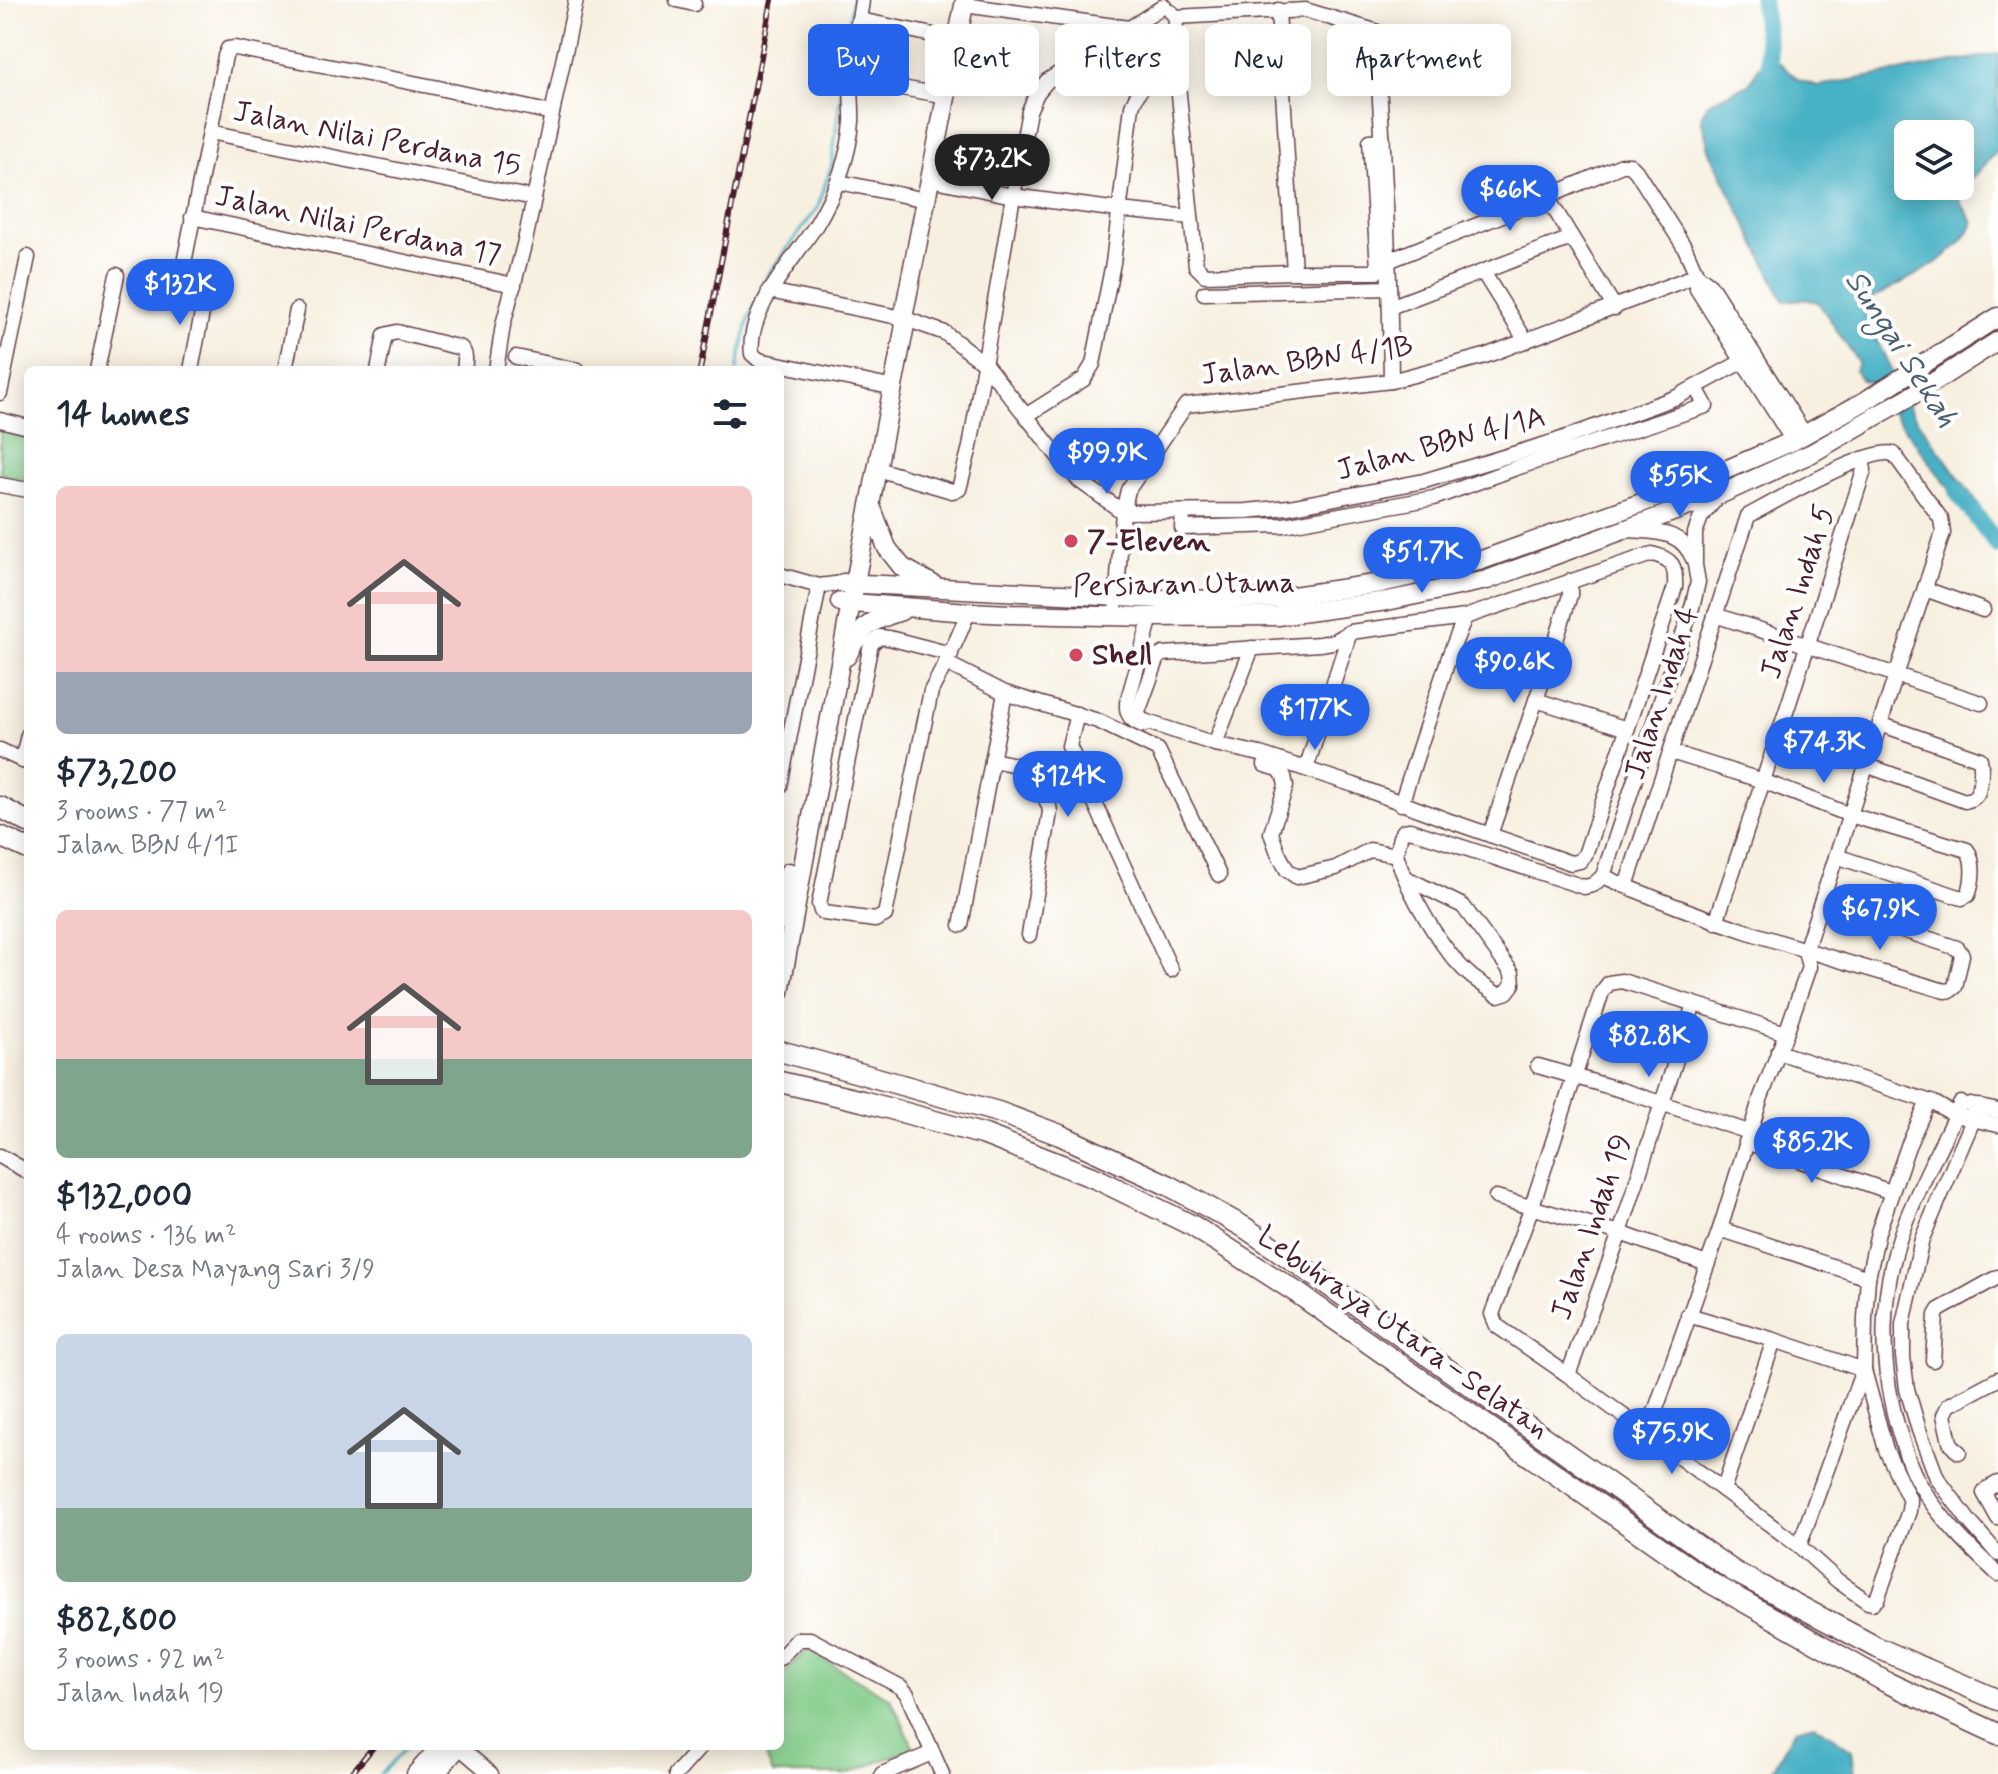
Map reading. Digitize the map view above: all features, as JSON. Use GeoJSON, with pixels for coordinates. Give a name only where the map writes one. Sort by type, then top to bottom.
{"type":"FeatureCollection","features":[{"type":"Feature","properties":{"kind":"highway"},"geometry":{"type":"LineString","coordinates":[[0,807],[24,820]]}},
{"type":"Feature","properties":{"kind":"highway"},"geometry":{"type":"LineString","coordinates":[[0,836],[24,847]]}},
{"type":"Feature","properties":{"kind":"highway","name":"Lebuhraya Utara–Selatan"},"geometry":{"type":"LineString","coordinates":[[784,1052],[998,1112],[1060,1135],[1170,1186],[1244,1227],[1733,1571],[1878,1648],[1998,1700]]}},
{"type":"Feature","properties":{"kind":"highway","name":"Lebuhraya Utara–Selatan"},"geometry":{"type":"LineString","coordinates":[[784,1083],[985,1135],[1097,1179],[1193,1226],[1296,1292],[1711,1583],[1886,1682],[1998,1734]]}},
{"type":"Feature","properties":{"kind":"main road"},"geometry":{"type":"LineString","coordinates":[[960,24],[965,2]]}},
{"type":"Feature","properties":{"kind":"main road"},"geometry":{"type":"LineString","coordinates":[[784,970],[838,675],[849,583],[885,386],[898,325],[903,318],[947,96]]}},
{"type":"Feature","properties":{"kind":"main road","name":"Persiaran Utama"},"geometry":{"type":"LineString","coordinates":[[849,583],[1180,600],[1280,598],[1381,583],[1479,561],[1686,487],[1799,438],[1865,401],[1998,317]]}},
{"type":"Feature","properties":{"kind":"main road"},"geometry":{"type":"LineString","coordinates":[[849,583],[877,469],[905,325],[903,318]]}},
{"type":"Feature","properties":{"kind":"main road","name":"Persiaran Utama"},"geometry":{"type":"LineString","coordinates":[[846,602],[968,612],[1151,617],[1278,616],[1387,601],[1487,580],[1719,495],[1812,453],[1875,418],[1998,341]]}},
{"type":"Feature","properties":{"kind":"main road"},"geometry":{"type":"LineString","coordinates":[[870,503],[887,548],[894,557],[902,567],[937,587]]}},
{"type":"Feature","properties":{"kind":"main road"},"geometry":{"type":"LineString","coordinates":[[785,866],[846,602]]}},
{"type":"Feature","properties":{"kind":"main road"},"geometry":{"type":"LineString","coordinates":[[838,675],[864,627],[911,608]]}},
{"type":"Feature","properties":{"kind":"main road"},"geometry":{"type":"LineString","coordinates":[[416,1774],[437,1750]]}},
{"type":"Feature","properties":{"kind":"main road"},"geometry":{"type":"LineString","coordinates":[[435,1774],[455,1750]]}},
{"type":"Feature","properties":{"kind":"street"},"geometry":{"type":"LineString","coordinates":[[497,366],[503,325],[534,198],[576,0]]}},
{"type":"Feature","properties":{"kind":"street"},"geometry":{"type":"LineString","coordinates":[[677,0],[694,4]]}},
{"type":"Feature","properties":{"kind":"street"},"geometry":{"type":"LineString","coordinates":[[859,24],[862,0]]}},
{"type":"Feature","properties":{"kind":"street"},"geometry":{"type":"LineString","coordinates":[[965,2],[1104,24]]}},
{"type":"Feature","properties":{"kind":"street"},"geometry":{"type":"LineString","coordinates":[[1134,24],[1161,3],[1176,17],[1305,10],[1317,6],[1375,31],[1383,140],[1391,381]]}},
{"type":"Feature","properties":{"kind":"street"},"geometry":{"type":"LineString","coordinates":[[1278,10],[1294,272]]}},
{"type":"Feature","properties":{"kind":"street"},"geometry":{"type":"LineString","coordinates":[[1176,17],[1176,24]]}},
{"type":"Feature","properties":{"kind":"street"},"geometry":{"type":"LineString","coordinates":[[860,20],[925,33]]}},
{"type":"Feature","properties":{"kind":"street"},"geometry":{"type":"LineString","coordinates":[[185,258],[228,49],[322,65],[552,113]]}},
{"type":"Feature","properties":{"kind":"street"},"geometry":{"type":"LineString","coordinates":[[877,469],[952,491],[959,489],[962,483],[1029,111],[1037,93],[1055,76]]}},
{"type":"Feature","properties":{"kind":"street"},"geometry":{"type":"LineString","coordinates":[[851,96],[852,120],[847,156],[839,182],[816,225],[769,291],[758,318],[751,344],[752,354],[759,360],[885,386]]}},
{"type":"Feature","properties":{"kind":"street"},"geometry":{"type":"LineString","coordinates":[[1027,415],[1084,379],[1093,364],[1113,263],[1132,106],[1136,96]]}},
{"type":"Feature","properties":{"kind":"street"},"geometry":{"type":"LineString","coordinates":[[1179,96],[1196,266],[1205,275],[1376,272],[1370,141],[1383,140]]}},
{"type":"Feature","properties":{"kind":"street","name":"Jalan Nilai Perdana 15"},"geometry":{"type":"LineString","coordinates":[[210,132],[534,198]]}},
{"type":"Feature","properties":{"kind":"street"},"geometry":{"type":"LineString","coordinates":[[1388,261],[1622,165],[1630,165],[1685,248],[1697,275],[1697,289],[1748,358],[1799,438]]}},
{"type":"Feature","properties":{"kind":"street"},"geometry":{"type":"LineString","coordinates":[[930,179],[1013,196],[1191,217]]}},
{"type":"Feature","properties":{"kind":"street"},"geometry":{"type":"LineString","coordinates":[[839,182],[926,200]]}},
{"type":"Feature","properties":{"kind":"street"},"geometry":{"type":"LineString","coordinates":[[1547,197],[1615,308]]}},
{"type":"Feature","properties":{"kind":"street","name":"Jalan Nilai Perdana 17"},"geometry":{"type":"LineString","coordinates":[[192,217],[514,285]]}},
{"type":"Feature","properties":{"kind":"street"},"geometry":{"type":"LineString","coordinates":[[1390,307],[1571,238]]}},
{"type":"Feature","properties":{"kind":"street"},"geometry":{"type":"LineString","coordinates":[[0,393],[28,257]]}},
{"type":"Feature","properties":{"kind":"street"},"geometry":{"type":"LineString","coordinates":[[1483,272],[1526,341]]}},
{"type":"Feature","properties":{"kind":"street"},"geometry":{"type":"LineString","coordinates":[[98,366],[117,275]]}},
{"type":"Feature","properties":{"kind":"street","name":"Jalan BBN 4/1B"},"geometry":{"type":"LineString","coordinates":[[1115,616],[1123,512],[1128,490],[1186,405],[1391,381],[1485,356],[1697,275]]}},
{"type":"Feature","properties":{"kind":"street"},"geometry":{"type":"LineString","coordinates":[[1204,293],[1389,288]]}},
{"type":"Feature","properties":{"kind":"street"},"geometry":{"type":"LineString","coordinates":[[769,291],[903,318],[945,333],[985,364],[1074,475],[1123,512]]}},
{"type":"Feature","properties":{"kind":"street"},"geometry":{"type":"LineString","coordinates":[[192,366],[206,292]]}},
{"type":"Feature","properties":{"kind":"street"},"geometry":{"type":"LineString","coordinates":[[286,366],[297,310]]}},
{"type":"Feature","properties":{"kind":"street"},"geometry":{"type":"LineString","coordinates":[[379,366],[385,335],[397,332],[461,348],[465,352],[464,366]]}},
{"type":"Feature","properties":{"kind":"street"},"geometry":{"type":"LineString","coordinates":[[516,357],[559,366]]}},
{"type":"Feature","properties":{"kind":"street","name":"Jalan BBN 4/1A"},"geometry":{"type":"LineString","coordinates":[[1123,512],[1246,511],[1289,507],[1424,481],[1553,442],[1677,397],[1748,358]]}},
{"type":"Feature","properties":{"kind":"street"},"geometry":{"type":"LineString","coordinates":[[1183,512],[1182,528],[1284,525],[1434,498],[1706,406],[1696,388]]}},
{"type":"Feature","properties":{"kind":"street"},"geometry":{"type":"LineString","coordinates":[[0,420],[24,426]]}},
{"type":"Feature","properties":{"kind":"street"},"geometry":{"type":"LineString","coordinates":[[1647,1434],[1720,1229],[1747,1137],[1809,967],[1805,951],[1943,533],[1941,519],[1894,454],[1886,451],[1862,459]]}},
{"type":"Feature","properties":{"kind":"street","name":"Jalan Indah 4"},"geometry":{"type":"LineString","coordinates":[[1626,886],[1748,516],[1862,459]]}},
{"type":"Feature","properties":{"kind":"street","name":"Jalan Indah 5"},"geometry":{"type":"LineString","coordinates":[[1716,922],[1864,470],[1862,459]]}},
{"type":"Feature","properties":{"kind":"street"},"geometry":{"type":"LineString","coordinates":[[0,485],[24,489]]}},
{"type":"Feature","properties":{"kind":"street"},"geometry":{"type":"LineString","coordinates":[[1406,878],[1463,906],[1512,973],[1513,984],[1507,992],[1498,995],[1470,976],[1437,938],[1406,878],[1396,855],[1400,837],[1404,831],[1410,830],[1584,887],[1593,885],[1603,876],[1693,604],[1698,582],[1695,533],[1701,517],[1719,495]]}},
{"type":"Feature","properties":{"kind":"street"},"geometry":{"type":"LineString","coordinates":[[1328,500],[1332,517]]}},
{"type":"Feature","properties":{"kind":"street"},"geometry":{"type":"LineString","coordinates":[[1627,530],[1670,535],[1683,542],[1695,565]]}},
{"type":"Feature","properties":{"kind":"street"},"geometry":{"type":"LineString","coordinates":[[1652,554],[1665,557],[1673,565],[1676,575],[1675,587],[1585,855],[1580,861],[1571,863],[1354,785],[1260,754],[1215,744],[1139,717],[1138,712],[1158,657],[1163,654],[1332,642],[1350,632],[1465,617],[1570,581],[1652,554]]}},
{"type":"Feature","properties":{"kind":"street"},"geometry":{"type":"LineString","coordinates":[[784,576],[819,586],[846,602]]}},
{"type":"Feature","properties":{"kind":"street"},"geometry":{"type":"LineString","coordinates":[[1490,835],[1570,595],[1570,581]]}},
{"type":"Feature","properties":{"kind":"street"},"geometry":{"type":"LineString","coordinates":[[819,586],[849,583]]}},
{"type":"Feature","properties":{"kind":"street"},"geometry":{"type":"LineString","coordinates":[[784,765],[819,586]]}},
{"type":"Feature","properties":{"kind":"street"},"geometry":{"type":"LineString","coordinates":[[1925,589],[1983,610]]}},
{"type":"Feature","properties":{"kind":"street"},"geometry":{"type":"LineString","coordinates":[[968,612],[948,659],[931,691],[885,915],[875,920],[821,911],[819,904],[871,644],[879,637],[948,659],[1005,693],[1098,721],[1158,750],[1219,875]]}},
{"type":"Feature","properties":{"kind":"street"},"geometry":{"type":"LineString","coordinates":[[1715,615],[1981,703]]}},
{"type":"Feature","properties":{"kind":"street"},"geometry":{"type":"LineString","coordinates":[[1151,617],[1127,703],[1130,718],[1137,723],[1279,769],[1286,786],[1271,833],[1282,862],[1297,877],[1336,868],[1370,850],[1396,855]]}},
{"type":"Feature","properties":{"kind":"street"},"geometry":{"type":"LineString","coordinates":[[1401,804],[1465,617]]}},
{"type":"Feature","properties":{"kind":"street"},"geometry":{"type":"LineString","coordinates":[[1306,769],[1350,632]]}},
{"type":"Feature","properties":{"kind":"street"},"geometry":{"type":"LineString","coordinates":[[1215,744],[1252,648]]}},
{"type":"Feature","properties":{"kind":"street"},"geometry":{"type":"LineString","coordinates":[[1644,679],[1667,687]]}},
{"type":"Feature","properties":{"kind":"street"},"geometry":{"type":"LineString","coordinates":[[961,925],[1005,693]]}},
{"type":"Feature","properties":{"kind":"street"},"geometry":{"type":"LineString","coordinates":[[1536,700],[1627,729]]}},
{"type":"Feature","properties":{"kind":"street"},"geometry":{"type":"LineString","coordinates":[[1077,714],[1069,746],[1171,970]]}},
{"type":"Feature","properties":{"kind":"street"},"geometry":{"type":"LineString","coordinates":[[1866,765],[1965,801],[1977,794],[1982,764],[1980,759],[1880,724]]}},
{"type":"Feature","properties":{"kind":"street"},"geometry":{"type":"LineString","coordinates":[[0,750],[24,762]]}},
{"type":"Feature","properties":{"kind":"street"},"geometry":{"type":"LineString","coordinates":[[1671,752],[1763,781],[1850,815],[1967,850],[1971,856],[1971,889],[1962,898],[1836,856]]}},
{"type":"Feature","properties":{"kind":"street"},"geometry":{"type":"LineString","coordinates":[[992,760],[1032,770],[1049,806],[1029,935]]}},
{"type":"Feature","properties":{"kind":"street"},"geometry":{"type":"LineString","coordinates":[[1603,876],[1668,905],[1805,951],[1945,991],[1955,987],[1962,955],[1957,948],[1821,903]]}},
{"type":"Feature","properties":{"kind":"street"},"geometry":{"type":"LineString","coordinates":[[1786,1033],[1622,981],[1609,983],[1602,992],[1531,1209],[1492,1314],[1493,1320],[1497,1326],[1799,1546],[1838,1581],[1872,1603],[1877,1599],[1910,1501],[1886,1450],[1864,1370]]}},
{"type":"Feature","properties":{"kind":"street","name":"Jalan Indah 19"},"geometry":{"type":"LineString","coordinates":[[1568,1375],[1620,1233],[1694,1004]]}},
{"type":"Feature","properties":{"kind":"street"},"geometry":{"type":"LineString","coordinates":[[1778,1052],[1931,1103],[1977,1113],[1998,1111]]}},
{"type":"Feature","properties":{"kind":"street"},"geometry":{"type":"LineString","coordinates":[[1538,1066],[1662,1103],[1891,1192]]}},
{"type":"Feature","properties":{"kind":"street"},"geometry":{"type":"LineString","coordinates":[[1799,1546],[1864,1370],[1868,1278],[1878,1232],[1908,1146],[1931,1103]]}},
{"type":"Feature","properties":{"kind":"street"},"geometry":{"type":"LineString","coordinates":[[1958,1109],[1906,1220],[1889,1280],[1883,1339],[1895,1419],[1921,1487],[1953,1530],[1998,1574]]}},
{"type":"Feature","properties":{"kind":"street"},"geometry":{"type":"LineString","coordinates":[[1977,1113],[1998,1125]]}},
{"type":"Feature","properties":{"kind":"street"},"geometry":{"type":"LineString","coordinates":[[1977,1113],[1922,1239],[1903,1324],[1903,1357],[1907,1389],[1937,1478],[1998,1554]]}},
{"type":"Feature","properties":{"kind":"street"},"geometry":{"type":"LineString","coordinates":[[0,1156],[24,1170]]}},
{"type":"Feature","properties":{"kind":"street"},"geometry":{"type":"LineString","coordinates":[[1496,1197],[1620,1233],[1707,1264]]}},
{"type":"Feature","properties":{"kind":"street"},"geometry":{"type":"LineString","coordinates":[[1720,1229],[1868,1278]]}},
{"type":"Feature","properties":{"kind":"street"},"geometry":{"type":"LineString","coordinates":[[1933,1360],[1939,1310],[1998,1277]]}},
{"type":"Feature","properties":{"kind":"street"},"geometry":{"type":"LineString","coordinates":[[1688,1315],[1864,1370]]}},
{"type":"Feature","properties":{"kind":"street"},"geometry":{"type":"LineString","coordinates":[[1723,1490],[1774,1340]]}},
{"type":"Feature","properties":{"kind":"street"},"geometry":{"type":"LineString","coordinates":[[1959,1452],[1950,1442],[1944,1415],[1949,1405],[1998,1379]]}},
{"type":"Feature","properties":{"kind":"street"},"geometry":{"type":"LineString","coordinates":[[1998,1483],[1984,1493],[1998,1518]]}},
{"type":"Feature","properties":{"kind":"street"},"geometry":{"type":"LineString","coordinates":[[784,1654],[798,1639],[810,1639],[901,1687],[907,1694],[942,1774]]}},
{"type":"Feature","properties":{"kind":"street"},"geometry":{"type":"LineString","coordinates":[[462,1750],[487,1773]]}},
{"type":"Feature","properties":{"kind":"street"},"geometry":{"type":"LineString","coordinates":[[676,1774],[697,1750]]}},
{"type":"Feature","properties":{"kind":"street"},"geometry":{"type":"LineString","coordinates":[[882,1774],[932,1753]]}},
{"type":"Feature","properties":{"kind":"green space"},"geometry":{"type":"Polygon","coordinates":[[[0,418],[24,423],[24,479],[0,474],[0,418]]]}},
{"type":"Feature","properties":{"kind":"green space"},"geometry":{"type":"Polygon","coordinates":[[[807,1650],[891,1699],[914,1748],[848,1774],[773,1774],[764,1750],[784,1750],[784,1673],[807,1650]]]}},
{"type":"Feature","properties":{"kind":"water"},"geometry":{"type":"Polygon","coordinates":[[[1998,54],[1998,150],[1974,176],[1974,120],[1894,120],[1894,200],[1960,200],[1973,222],[1967,235],[1944,257],[1871,299],[1863,307],[1911,411],[1980,507],[1968,514],[1870,382],[1862,380],[1855,371],[1858,362],[1818,302],[1803,299],[1784,301],[1710,152],[1701,117],[1708,103],[1749,84],[1759,67],[1780,63],[1799,80],[1818,86],[1998,54]]]}},
{"type":"Feature","properties":{"kind":"water"},"geometry":{"type":"Polygon","coordinates":[[[1814,1724],[1852,1750],[1855,1774],[1770,1774],[1795,1729],[1814,1724]]]}},
{"type":"Feature","properties":{"kind":"waterway"},"geometry":{"type":"LineString","coordinates":[[849,24],[852,0]]}},
{"type":"Feature","properties":{"kind":"waterway","name":"Sungai Sekah"},"geometry":{"type":"LineString","coordinates":[[1762,0],[1770,66],[1781,84]]}},
{"type":"Feature","properties":{"kind":"waterway"},"geometry":{"type":"LineString","coordinates":[[738,366],[749,317],[767,276],[818,207],[832,163],[840,96]]}},
{"type":"Feature","properties":{"kind":"waterway","name":"Sungai Sekah"},"geometry":{"type":"LineString","coordinates":[[1958,493],[1998,545]]}},
{"type":"Feature","properties":{"kind":"waterway"},"geometry":{"type":"LineString","coordinates":[[380,1774],[404,1750]]}},
{"type":"Feature","properties":{"kind":"railway"},"geometry":{"type":"LineString","coordinates":[[701,366],[772,0]]}},
{"type":"Feature","properties":{"kind":"railway"},"geometry":{"type":"LineString","coordinates":[[351,1774],[371,1750]]}},
{"type":"Feature","properties":{"kind":"place","name":"7-Eleven"},"geometry":{"type":"Point","coordinates":[1071,541]}},
{"type":"Feature","properties":{"kind":"place","name":"Shell"},"geometry":{"type":"Point","coordinates":[1076,655]}}]}
